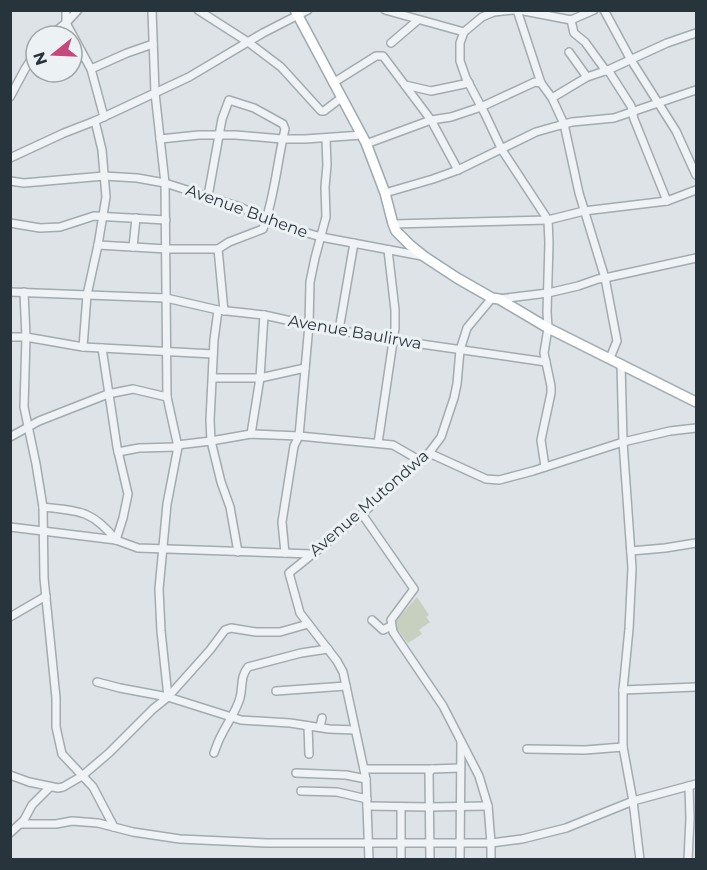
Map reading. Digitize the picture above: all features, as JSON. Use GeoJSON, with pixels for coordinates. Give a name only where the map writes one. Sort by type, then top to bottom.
{"type":"FeatureCollection","features":[{"type":"Feature","properties":{"kind":"main road"},"geometry":{"type":"LineString","coordinates":[[297,13],[364,139],[385,193],[393,224],[402,238],[425,257],[457,278],[548,328],[696,402]]}},
{"type":"Feature","properties":{"kind":"street"},"geometry":{"type":"LineString","coordinates":[[66,10],[66,23],[91,69],[104,117]]}},
{"type":"Feature","properties":{"kind":"street"},"geometry":{"type":"LineString","coordinates":[[66,23],[78,10]]}},
{"type":"Feature","properties":{"kind":"street"},"geometry":{"type":"LineString","coordinates":[[152,10],[155,93],[165,183],[166,398],[178,446],[167,504],[159,589],[168,697]]}},
{"type":"Feature","properties":{"kind":"street"},"geometry":{"type":"LineString","coordinates":[[198,10],[248,42],[280,67],[321,111],[341,98]]}},
{"type":"Feature","properties":{"kind":"street"},"geometry":{"type":"LineString","coordinates":[[10,158],[189,77],[297,13],[308,10]]}},
{"type":"Feature","properties":{"kind":"street"},"geometry":{"type":"LineString","coordinates":[[385,10],[464,32]]}},
{"type":"Feature","properties":{"kind":"street"},"geometry":{"type":"LineString","coordinates":[[516,10],[541,83],[552,98],[564,124],[579,193],[605,278],[617,341],[610,358]]}},
{"type":"Feature","properties":{"kind":"street"},"geometry":{"type":"LineString","coordinates":[[545,467],[541,440],[551,393],[544,347],[548,328],[548,220],[502,150],[460,61],[459,43],[464,32],[481,14],[516,10],[571,20],[594,10]]}},
{"type":"Feature","properties":{"kind":"street"},"geometry":{"type":"LineString","coordinates":[[604,10],[631,60],[676,131],[696,175]]}},
{"type":"Feature","properties":{"kind":"street"},"geometry":{"type":"LineString","coordinates":[[391,43],[418,20]]}},
{"type":"Feature","properties":{"kind":"street"},"geometry":{"type":"LineString","coordinates":[[571,20],[574,33],[585,42],[630,104],[667,201]]}},
{"type":"Feature","properties":{"kind":"street"},"geometry":{"type":"LineString","coordinates":[[552,98],[587,77],[696,33]]}},
{"type":"Feature","properties":{"kind":"street"},"geometry":{"type":"LineString","coordinates":[[91,69],[153,44]]}},
{"type":"Feature","properties":{"kind":"street"},"geometry":{"type":"LineString","coordinates":[[569,52],[587,77]]}},
{"type":"Feature","properties":{"kind":"street"},"geometry":{"type":"LineString","coordinates":[[333,82],[376,56],[383,56],[431,120],[458,170]]}},
{"type":"Feature","properties":{"kind":"street"},"geometry":{"type":"LineString","coordinates":[[10,98],[24,71]]}},
{"type":"Feature","properties":{"kind":"street"},"geometry":{"type":"LineString","coordinates":[[160,139],[219,135],[282,139],[364,139],[403,131],[431,120],[451,117],[482,107],[535,82],[541,83]]}},
{"type":"Feature","properties":{"kind":"street"},"geometry":{"type":"LineString","coordinates":[[405,85],[431,91],[469,83]]}},
{"type":"Feature","properties":{"kind":"street"},"geometry":{"type":"LineString","coordinates":[[385,193],[458,170],[536,132],[564,124],[614,118],[696,90]]}},
{"type":"Feature","properties":{"kind":"street"},"geometry":{"type":"LineString","coordinates":[[98,245],[218,249],[229,242],[263,229],[277,176],[285,129],[283,124],[254,108],[229,100],[222,119],[208,196]]}},
{"type":"Feature","properties":{"kind":"street"},"geometry":{"type":"LineString","coordinates":[[83,347],[87,295],[105,198],[102,150],[95,121]]}},
{"type":"Feature","properties":{"kind":"street"},"geometry":{"type":"LineString","coordinates":[[285,553],[282,522],[294,446],[299,436],[309,325],[310,282],[326,217],[326,139]]}},
{"type":"Feature","properties":{"kind":"street","name":"Avenue Buhene"},"geometry":{"type":"LineString","coordinates":[[10,181],[24,183],[104,176],[165,183],[240,207],[266,220],[321,237],[425,257]]}},
{"type":"Feature","properties":{"kind":"street"},"geometry":{"type":"LineString","coordinates":[[393,224],[548,220],[584,211],[667,201],[696,190]]}},
{"type":"Feature","properties":{"kind":"street"},"geometry":{"type":"LineString","coordinates":[[10,223],[40,228],[60,226],[94,216],[166,220]]}},
{"type":"Feature","properties":{"kind":"street"},"geometry":{"type":"LineString","coordinates":[[133,247],[136,218]]}},
{"type":"Feature","properties":{"kind":"street"},"geometry":{"type":"LineString","coordinates":[[339,330],[354,243]]}},
{"type":"Feature","properties":{"kind":"street"},"geometry":{"type":"LineString","coordinates":[[218,249],[221,310],[214,329],[211,441],[230,507],[238,552]]}},
{"type":"Feature","properties":{"kind":"street"},"geometry":{"type":"LineString","coordinates":[[378,443],[395,328],[388,250]]}},
{"type":"Feature","properties":{"kind":"street"},"geometry":{"type":"LineString","coordinates":[[495,299],[548,293],[598,279],[696,258]]}},
{"type":"Feature","properties":{"kind":"street","name":"Avenue Baulirwa"},"geometry":{"type":"LineString","coordinates":[[10,292],[166,298],[393,340],[546,362]]}},
{"type":"Feature","properties":{"kind":"street"},"geometry":{"type":"LineString","coordinates":[[24,292],[26,337],[24,407],[43,507],[44,578],[56,698],[56,729],[62,754],[93,787],[114,827]]}},
{"type":"Feature","properties":{"kind":"street","name":"Avenue Mutondwa"},"geometry":{"type":"LineString","coordinates":[[308,624],[300,613],[289,573],[362,514],[429,453],[441,437],[454,398],[458,384],[460,350],[467,327],[495,299]]}},
{"type":"Feature","properties":{"kind":"street"},"geometry":{"type":"LineString","coordinates":[[251,434],[260,378],[264,315]]}},
{"type":"Feature","properties":{"kind":"street"},"geometry":{"type":"LineString","coordinates":[[10,337],[26,337],[83,347],[213,354]]}},
{"type":"Feature","properties":{"kind":"street"},"geometry":{"type":"LineString","coordinates":[[102,348],[118,452],[128,494],[116,540]]}},
{"type":"Feature","properties":{"kind":"street"},"geometry":{"type":"LineString","coordinates":[[621,364],[623,442],[632,568],[623,690],[623,747],[633,801],[640,860]]}},
{"type":"Feature","properties":{"kind":"street"},"geometry":{"type":"LineString","coordinates":[[213,378],[260,378],[305,368]]}},
{"type":"Feature","properties":{"kind":"street"},"geometry":{"type":"LineString","coordinates":[[10,437],[39,420],[108,394],[133,389],[166,398]]}},
{"type":"Feature","properties":{"kind":"street"},"geometry":{"type":"LineString","coordinates":[[429,453],[486,478],[499,480],[623,442],[670,431],[696,428]]}},
{"type":"Feature","properties":{"kind":"street"},"geometry":{"type":"LineString","coordinates":[[118,452],[139,448],[178,446],[251,434],[393,445],[419,460]]}},
{"type":"Feature","properties":{"kind":"street"},"geometry":{"type":"LineString","coordinates":[[43,507],[88,515],[104,526],[116,540]]}},
{"type":"Feature","properties":{"kind":"street"},"geometry":{"type":"LineString","coordinates":[[362,514],[414,590],[391,620],[391,626],[393,633],[438,698],[479,776],[488,806],[491,860]]}},
{"type":"Feature","properties":{"kind":"street"},"geometry":{"type":"LineString","coordinates":[[10,527],[116,540],[138,548],[312,554]]}},
{"type":"Feature","properties":{"kind":"street"},"geometry":{"type":"LineString","coordinates":[[631,551],[696,543]]}},
{"type":"Feature","properties":{"kind":"street"},"geometry":{"type":"LineString","coordinates":[[10,617],[46,596]]}},
{"type":"Feature","properties":{"kind":"street"},"geometry":{"type":"LineString","coordinates":[[372,620],[383,630],[391,626]]}},
{"type":"Feature","properties":{"kind":"street"},"geometry":{"type":"LineString","coordinates":[[10,775],[23,781],[61,788],[82,776],[168,697],[225,630],[231,628],[256,632],[280,632],[308,624],[340,666],[346,686],[366,779],[369,860]]}},
{"type":"Feature","properties":{"kind":"street"},"geometry":{"type":"LineString","coordinates":[[214,753],[237,708],[242,679],[248,667],[300,653],[328,649]]}},
{"type":"Feature","properties":{"kind":"street"},"geometry":{"type":"LineString","coordinates":[[98,682],[168,697],[251,721],[355,730]]}},
{"type":"Feature","properties":{"kind":"street"},"geometry":{"type":"LineString","coordinates":[[276,691],[346,686]]}},
{"type":"Feature","properties":{"kind":"street"},"geometry":{"type":"LineString","coordinates":[[623,690],[696,687]]}},
{"type":"Feature","properties":{"kind":"street"},"geometry":{"type":"LineString","coordinates":[[320,727],[322,718]]}},
{"type":"Feature","properties":{"kind":"street"},"geometry":{"type":"LineString","coordinates":[[308,726],[309,754]]}},
{"type":"Feature","properties":{"kind":"street"},"geometry":{"type":"LineString","coordinates":[[460,860],[461,740]]}},
{"type":"Feature","properties":{"kind":"street"},"geometry":{"type":"LineString","coordinates":[[527,748],[585,750],[623,747]]}},
{"type":"Feature","properties":{"kind":"street"},"geometry":{"type":"LineString","coordinates":[[364,769],[460,768]]}},
{"type":"Feature","properties":{"kind":"street"},"geometry":{"type":"LineString","coordinates":[[430,860],[429,773],[432,769]]}},
{"type":"Feature","properties":{"kind":"street"},"geometry":{"type":"LineString","coordinates":[[296,772],[346,775],[366,779]]}},
{"type":"Feature","properties":{"kind":"street"},"geometry":{"type":"LineString","coordinates":[[21,824],[56,824],[72,821],[98,823],[134,832],[180,839],[267,843],[491,843],[522,839],[566,828],[633,801],[693,785],[688,860]]}},
{"type":"Feature","properties":{"kind":"street"},"geometry":{"type":"LineString","coordinates":[[10,833],[21,824],[32,805],[50,787]]}},
{"type":"Feature","properties":{"kind":"street"},"geometry":{"type":"LineString","coordinates":[[301,791],[337,792],[367,803],[401,807],[488,806]]}},
{"type":"Feature","properties":{"kind":"street"},"geometry":{"type":"LineString","coordinates":[[401,807],[401,860]]}},
{"type":"Feature","properties":{"kind":"green space"},"geometry":{"type":"Polygon","coordinates":[[[417,597],[429,615],[426,617],[430,622],[419,630],[422,634],[408,643],[393,624],[417,597]]]}}]}
